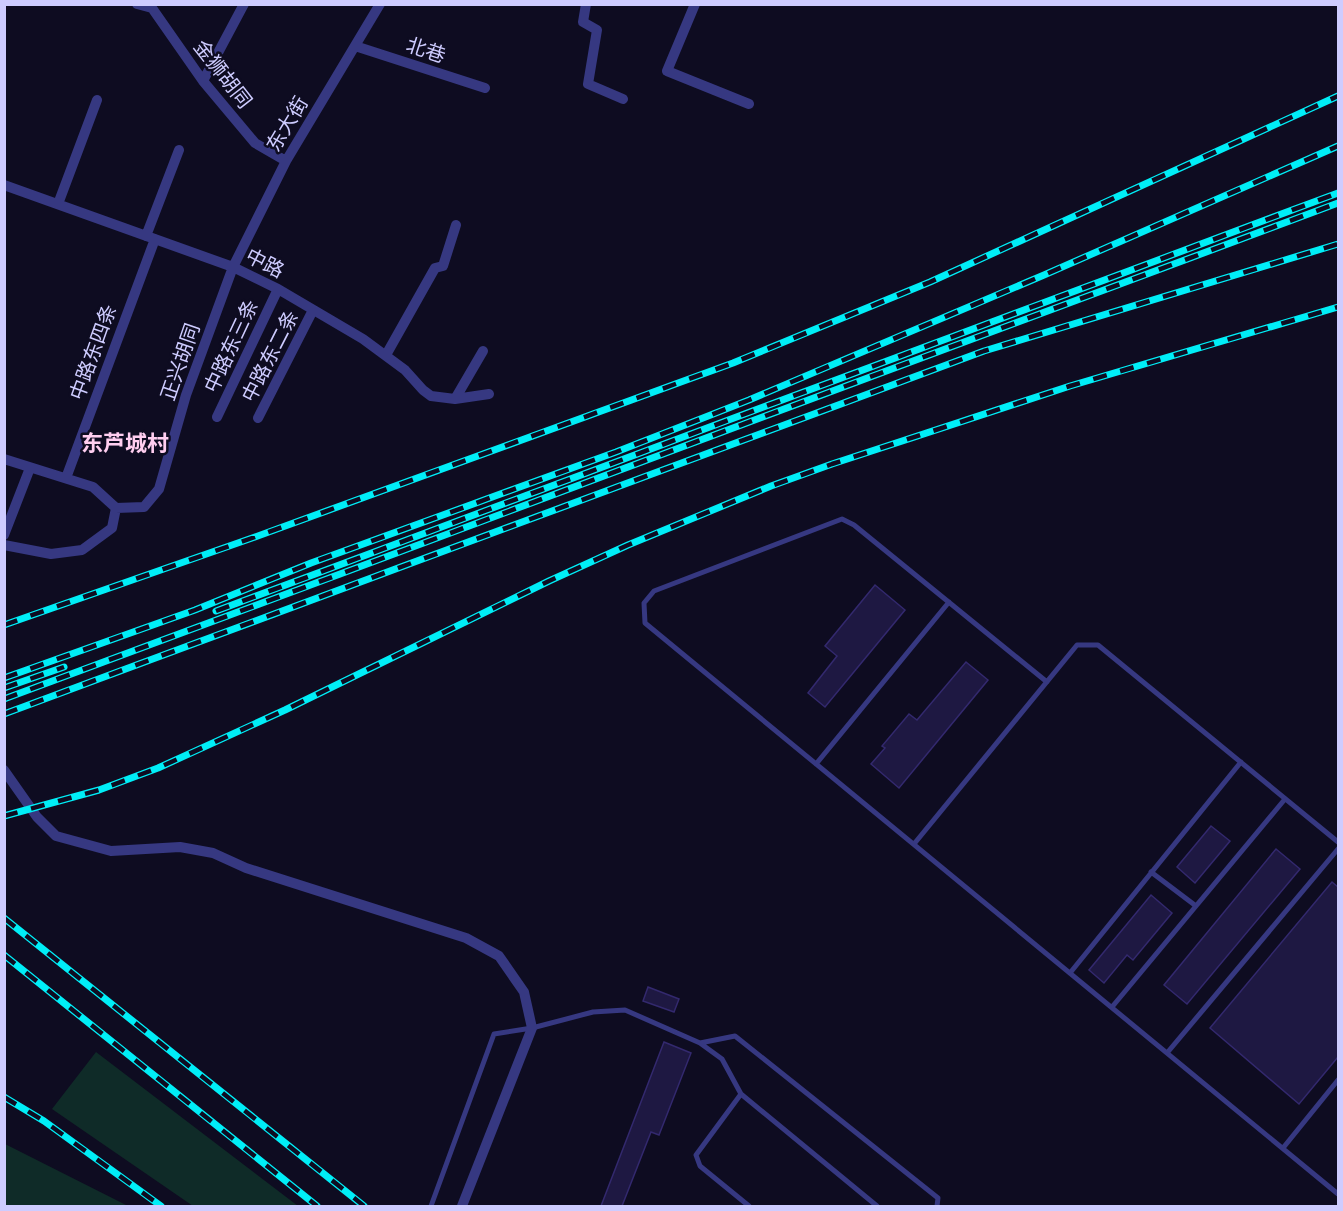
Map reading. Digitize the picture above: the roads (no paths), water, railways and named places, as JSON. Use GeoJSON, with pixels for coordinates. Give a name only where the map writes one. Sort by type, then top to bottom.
{"type":"FeatureCollection","features":[{"type":"Feature","properties":{"kind":"street","name":"金狮胡同"},"geometry":{"type":"LineString","coordinates":[[137,4],[152,8],[203,81],[255,143],[286,161]]}},
{"type":"Feature","properties":{"kind":"street"},"geometry":{"type":"LineString","coordinates":[[203,81],[244,4]]}},
{"type":"Feature","properties":{"kind":"street","name":"东大街"},"geometry":{"type":"LineString","coordinates":[[233,267],[286,161],[380,4]]}},
{"type":"Feature","properties":{"kind":"street"},"geometry":{"type":"LineString","coordinates":[[586,4],[583,22],[597,30],[588,84],[623,99]]}},
{"type":"Feature","properties":{"kind":"street"},"geometry":{"type":"LineString","coordinates":[[695,4],[667,71],[750,104]]}},
{"type":"Feature","properties":{"kind":"street","name":"北巷"},"geometry":{"type":"LineString","coordinates":[[355,46],[485,88]]}},
{"type":"Feature","properties":{"kind":"street"},"geometry":{"type":"LineString","coordinates":[[58,204],[97,100]]}},
{"type":"Feature","properties":{"kind":"street","name":"中路东四条"},"geometry":{"type":"LineString","coordinates":[[66,478],[179,150]]}},
{"type":"Feature","properties":{"kind":"street","name":"中路"},"geometry":{"type":"LineString","coordinates":[[4,185],[233,267],[278,289],[386,355],[405,369],[430,396],[455,399],[489,394]]}},
{"type":"Feature","properties":{"kind":"street"},"geometry":{"type":"LineString","coordinates":[[386,355],[435,268],[443,266],[456,225]]}},
{"type":"Feature","properties":{"kind":"street","name":"正兴胡同"},"geometry":{"type":"LineString","coordinates":[[116,508],[144,507],[159,489],[186,395],[233,267]]}},
{"type":"Feature","properties":{"kind":"street","name":"中路东三条"},"geometry":{"type":"LineString","coordinates":[[217,417],[278,289]]}},
{"type":"Feature","properties":{"kind":"street","name":"中路东二条"},"geometry":{"type":"LineString","coordinates":[[258,418],[313,310]]}},
{"type":"Feature","properties":{"kind":"street"},"geometry":{"type":"LineString","coordinates":[[455,399],[483,351]]}},
{"type":"Feature","properties":{"kind":"street"},"geometry":{"type":"LineString","coordinates":[[4,459],[93,488],[116,508],[112,528],[82,550],[51,554],[4,545]]}},
{"type":"Feature","properties":{"kind":"street"},"geometry":{"type":"LineString","coordinates":[[4,535],[30,468]]}},
{"type":"Feature","properties":{"kind":"street"},"geometry":{"type":"LineString","coordinates":[[4,770],[37,817],[56,836],[111,851],[180,847],[213,853],[246,868],[466,938],[499,956],[524,993],[532,1028],[462,1206]]}},
{"type":"Feature","properties":{"kind":"lane"},"geometry":{"type":"LineString","coordinates":[[1047,682],[854,525],[842,519],[654,591],[644,603],[645,623],[1338,1194]]}},
{"type":"Feature","properties":{"kind":"lane"},"geometry":{"type":"LineString","coordinates":[[816,764],[949,602]]}},
{"type":"Feature","properties":{"kind":"lane"},"geometry":{"type":"LineString","coordinates":[[914,844],[1077,645],[1098,645],[1338,842]]}},
{"type":"Feature","properties":{"kind":"lane"},"geometry":{"type":"LineString","coordinates":[[1070,973],[1241,762]]}},
{"type":"Feature","properties":{"kind":"lane"},"geometry":{"type":"LineString","coordinates":[[1112,1007],[1285,799]]}},
{"type":"Feature","properties":{"kind":"lane"},"geometry":{"type":"LineString","coordinates":[[1167,1053],[1338,849]]}},
{"type":"Feature","properties":{"kind":"lane"},"geometry":{"type":"LineString","coordinates":[[1152,872],[1196,906]]}},
{"type":"Feature","properties":{"kind":"lane"},"geometry":{"type":"LineString","coordinates":[[431,1206],[494,1034],[532,1028],[593,1011],[625,1010],[700,1043],[722,1059],[741,1094],[877,1206]]}},
{"type":"Feature","properties":{"kind":"lane"},"geometry":{"type":"LineString","coordinates":[[700,1043],[735,1036],[938,1198],[937,1206]]}},
{"type":"Feature","properties":{"kind":"lane"},"geometry":{"type":"LineString","coordinates":[[1283,1148],[1338,1080]]}},
{"type":"Feature","properties":{"kind":"lane"},"geometry":{"type":"LineString","coordinates":[[741,1094],[696,1155],[700,1166],[750,1206]]}},
{"type":"Feature","properties":{"kind":"railway"},"geometry":{"type":"LineString","coordinates":[[4,625],[255,537],[733,363],[930,282],[1338,96]]}},
{"type":"Feature","properties":{"kind":"railway"},"geometry":{"type":"LineString","coordinates":[[4,678],[195,610],[311,563],[616,452],[749,400],[1044,275],[1338,146]]}},
{"type":"Feature","properties":{"kind":"railway"},"geometry":{"type":"LineString","coordinates":[[216,611],[1338,193]]}},
{"type":"Feature","properties":{"kind":"railway"},"geometry":{"type":"LineString","coordinates":[[4,699],[1338,203]]}},
{"type":"Feature","properties":{"kind":"railway"},"geometry":{"type":"LineString","coordinates":[[4,714],[984,351],[1338,244]]}},
{"type":"Feature","properties":{"kind":"railway"},"geometry":{"type":"LineString","coordinates":[[4,816],[99,790],[158,768],[285,710],[549,581],[628,545],[771,486],[1070,386],[1338,307]]}},
{"type":"Feature","properties":{"kind":"railway"},"geometry":{"type":"LineString","coordinates":[[4,688],[64,667]]}},
{"type":"Feature","properties":{"kind":"railway"},"geometry":{"type":"LineString","coordinates":[[4,918],[364,1206]]}},
{"type":"Feature","properties":{"kind":"railway"},"geometry":{"type":"LineString","coordinates":[[4,955],[317,1206]]}},
{"type":"Feature","properties":{"kind":"railway"},"geometry":{"type":"LineString","coordinates":[[4,1097],[44,1121],[161,1206]]}},
{"type":"Feature","properties":{"kind":"district","name":"东芦城村"},"geometry":{"type":"Point","coordinates":[125,443]}}]}
